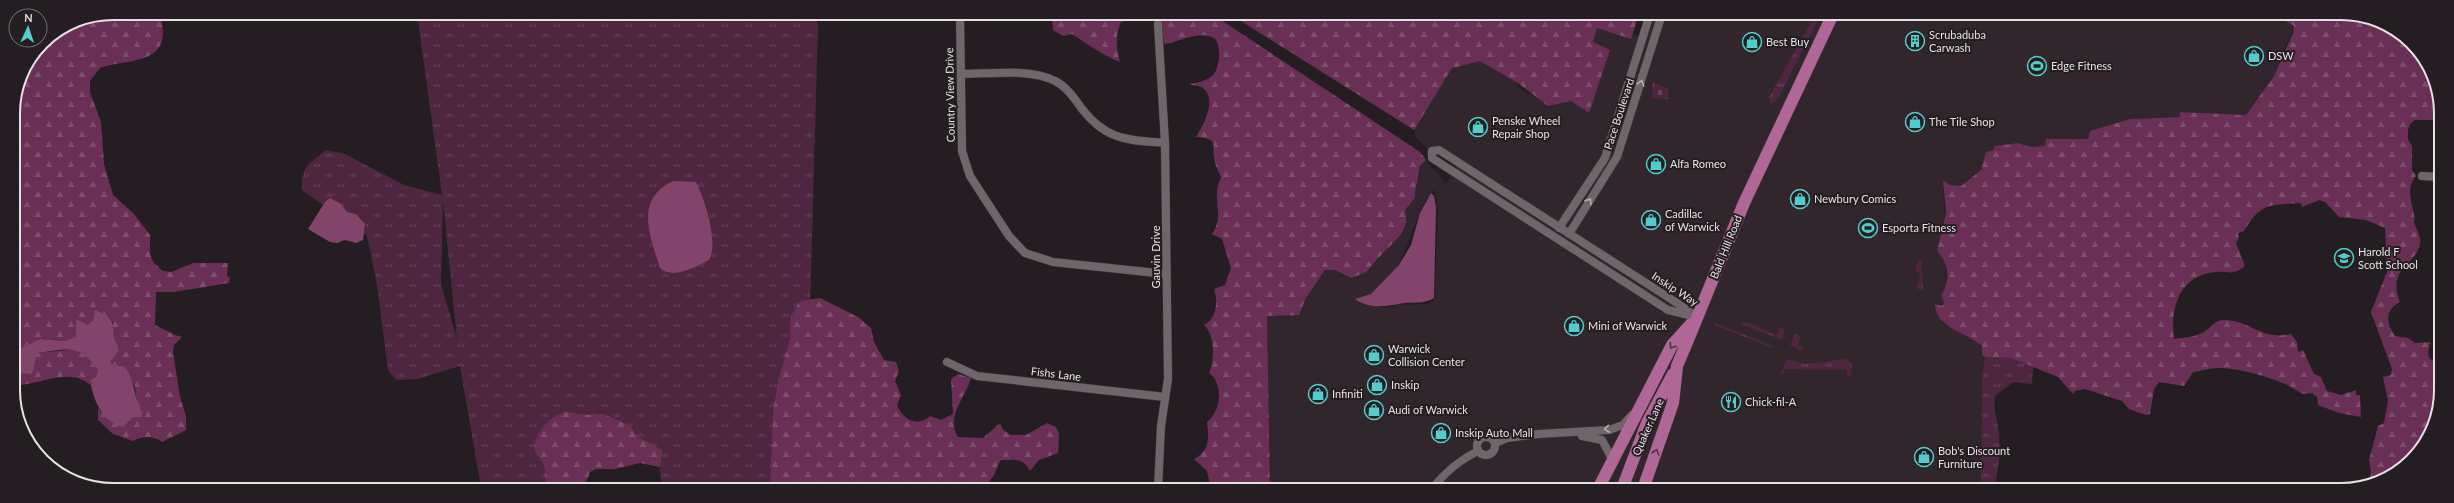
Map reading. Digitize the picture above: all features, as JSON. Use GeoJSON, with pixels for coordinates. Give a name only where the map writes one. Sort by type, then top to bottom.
{"type":"FeatureCollection","features":[{"type":"Feature","properties":{"kind":"main road","name":"Bald Hill Road"},"geometry":{"type":"LineString","coordinates":[[1645,483],[1672,403],[1677,366],[1744,203],[1830,20]]}},
{"type":"Feature","properties":{"kind":"main road"},"geometry":{"type":"LineString","coordinates":[[1601,483],[1638,408],[1672,345],[1697,317]]}},
{"type":"Feature","properties":{"kind":"main road","name":"Quaker Lane"},"geometry":{"type":"LineString","coordinates":[[1624,483],[1648,423],[1677,366]]}},
{"type":"Feature","properties":{"kind":"street","name":"Country View Drive"},"geometry":{"type":"LineString","coordinates":[[960,20],[962,74],[961,139],[965,162],[980,193],[1018,247],[1034,258],[1053,262],[1166,274]]}},
{"type":"Feature","properties":{"kind":"street","name":"Pace Boulevard"},"geometry":{"type":"LineString","coordinates":[[1559,228],[1605,158],[1648,20]]}},
{"type":"Feature","properties":{"kind":"street","name":"Pace Boulevard"},"geometry":{"type":"LineString","coordinates":[[1569,234],[1617,157],[1660,20]]}},
{"type":"Feature","properties":{"kind":"street","name":"Gauvin Drive"},"geometry":{"type":"LineString","coordinates":[[1158,24],[1165,143],[1168,379],[1165,397],[1158,483]]}},
{"type":"Feature","properties":{"kind":"street"},"geometry":{"type":"LineString","coordinates":[[962,74],[1003,73],[1045,77],[1063,87],[1105,131],[1123,139],[1165,143]]}},
{"type":"Feature","properties":{"kind":"street","name":"Inskip Way"},"geometry":{"type":"LineString","coordinates":[[1439,150],[1697,317],[1668,310],[1432,158],[1432,151],[1439,150]]}},
{"type":"Feature","properties":{"kind":"street"},"geometry":{"type":"LineString","coordinates":[[2422,176],[2434,177]]}},
{"type":"Feature","properties":{"kind":"street","name":"Fishs Lane"},"geometry":{"type":"LineString","coordinates":[[947,362],[977,376],[1165,397]]}},
{"type":"Feature","properties":{"kind":"street"},"geometry":{"type":"LineString","coordinates":[[1565,434],[1609,430],[1623,425],[1638,408]]}},
{"type":"Feature","properties":{"kind":"street"},"geometry":{"type":"LineString","coordinates":[[1495,444],[1507,438],[1538,434],[1590,436],[1602,440],[1612,459]]}},
{"type":"Feature","properties":{"kind":"street"},"geometry":{"type":"LineString","coordinates":[[1481,437],[1490,437],[1495,444],[1495,449],[1489,455],[1484,455],[1478,451],[1476,445],[1481,437]]}},
{"type":"Feature","properties":{"kind":"street"},"geometry":{"type":"LineString","coordinates":[[1437,483],[1443,475],[1459,461],[1478,451]]}},
{"type":"Feature","properties":{"kind":"shaded area"},"geometry":{"type":"Polygon","coordinates":[[[1648,20],[2284,20],[2294,26],[2274,76],[2246,115],[2180,112],[2180,117],[2130,119],[2091,131],[2088,139],[2046,139],[2045,146],[2030,147],[2018,143],[1995,146],[1993,150],[1986,152],[1981,170],[1961,186],[1950,185],[1943,180],[1947,286],[1941,295],[1944,302],[1942,306],[1942,323],[1973,337],[1982,346],[1982,355],[1985,357],[1982,378],[1981,483],[1270,483],[1267,316],[1299,315],[1306,298],[1325,270],[1335,270],[1351,278],[1367,272],[1373,261],[1392,245],[1405,210],[1415,198],[1414,186],[1420,175],[1419,167],[1426,160],[1446,183],[1457,165],[1439,153],[1429,151],[1415,136],[1414,128],[1458,57],[1493,59],[1515,78],[1519,89],[1546,102],[1590,47],[1586,21],[1642,37],[1648,20]],[[1435,189],[1422,207],[1399,264],[1386,282],[1361,303],[1389,308],[1397,305],[1428,304],[1435,299],[1438,208],[1435,189]]]}},
{"type":"Feature","properties":{"kind":"shaded area"},"geometry":{"type":"Polygon","coordinates":[[[673,181],[696,182],[707,210],[712,233],[712,253],[709,260],[698,266],[677,273],[671,273],[660,268],[649,232],[648,220],[649,208],[653,198],[661,189],[673,181]]]}},
{"type":"Feature","properties":{"kind":"shaded area"},"geometry":{"type":"Polygon","coordinates":[[[1431,193],[1434,196],[1436,207],[1434,298],[1423,302],[1379,306],[1367,305],[1355,299],[1371,294],[1399,265],[1411,245],[1420,213],[1431,193]]]}},
{"type":"Feature","properties":{"kind":"shaded area"},"geometry":{"type":"Polygon","coordinates":[[[330,198],[341,204],[347,212],[356,214],[365,224],[363,240],[356,243],[345,240],[337,243],[330,242],[308,229],[325,202],[330,198]]]}},
{"type":"Feature","properties":{"kind":"shaded area"},"geometry":{"type":"Polygon","coordinates":[[[95,310],[104,314],[112,322],[115,342],[119,350],[110,362],[114,365],[124,366],[128,371],[143,413],[141,417],[133,417],[123,427],[109,420],[99,408],[93,394],[90,380],[96,377],[98,370],[84,355],[71,350],[37,353],[32,374],[20,374],[20,348],[40,339],[63,341],[76,337],[76,319],[88,325],[93,320],[95,310]]]}},
{"type":"Feature","properties":{"kind":"green space"},"geometry":{"type":"Polygon","coordinates":[[[162,20],[163,34],[162,41],[158,49],[144,58],[100,68],[90,81],[90,92],[101,122],[104,164],[113,195],[134,214],[150,235],[150,254],[154,263],[163,271],[171,272],[193,263],[228,263],[227,276],[230,278],[229,283],[174,292],[156,292],[155,325],[182,337],[174,345],[173,352],[180,397],[186,416],[186,430],[162,442],[155,438],[148,437],[133,441],[113,434],[98,420],[98,408],[101,412],[137,404],[135,387],[124,366],[114,365],[110,362],[118,350],[113,339],[113,322],[95,311],[93,320],[88,325],[76,320],[76,337],[63,341],[40,339],[20,348],[20,107],[27,77],[39,56],[46,48],[48,48],[48,46],[66,32],[89,23],[101,21],[162,20]]]}},
{"type":"Feature","properties":{"kind":"green space"},"geometry":{"type":"Polygon","coordinates":[[[418,20],[816,20],[818,24],[805,483],[661,483],[658,452],[580,453],[557,483],[480,483],[460,366],[417,379],[396,380],[388,370],[377,285],[367,236],[364,233],[365,224],[356,214],[347,212],[341,204],[323,205],[302,190],[303,175],[305,170],[311,162],[326,150],[345,154],[404,185],[442,195],[418,20]],[[443,200],[441,284],[457,339],[443,200]]]}},
{"type":"Feature","properties":{"kind":"green space"},"geometry":{"type":"Polygon","coordinates":[[[1052,20],[1130,20],[1121,22],[1118,32],[1117,47],[1120,62],[1101,53],[1072,34],[1063,36],[1053,30],[1052,20]]]}},
{"type":"Feature","properties":{"kind":"green space"},"geometry":{"type":"Polygon","coordinates":[[[1162,20],[1221,20],[1420,152],[1426,160],[1419,167],[1415,198],[1405,210],[1406,221],[1404,229],[1367,272],[1351,278],[1335,270],[1325,270],[1306,298],[1299,315],[1267,316],[1270,483],[1210,483],[1207,471],[1194,459],[1206,448],[1208,439],[1207,422],[1215,412],[1219,398],[1217,383],[1209,373],[1212,362],[1213,348],[1208,329],[1204,325],[1212,319],[1214,314],[1216,299],[1214,289],[1225,285],[1231,268],[1222,239],[1212,234],[1218,220],[1217,193],[1221,177],[1215,162],[1213,144],[1209,139],[1196,137],[1208,113],[1208,94],[1199,86],[1189,84],[1201,82],[1215,73],[1219,50],[1218,44],[1215,40],[1206,35],[1194,36],[1164,44],[1162,20]]]}},
{"type":"Feature","properties":{"kind":"green space"},"geometry":{"type":"Polygon","coordinates":[[[1240,20],[1637,20],[1631,39],[1597,28],[1593,42],[1610,50],[1589,113],[1571,101],[1548,106],[1518,83],[1480,61],[1452,68],[1414,130],[1240,20]]]}},
{"type":"Feature","properties":{"kind":"green space"},"geometry":{"type":"Polygon","coordinates":[[[1813,20],[1818,20],[1779,97],[1771,104],[1769,97],[1813,20]]]}},
{"type":"Feature","properties":{"kind":"green space"},"geometry":{"type":"Polygon","coordinates":[[[2284,20],[2347,20],[2371,25],[2388,32],[2407,47],[2422,66],[2432,95],[2434,121],[2415,120],[2410,124],[2408,130],[2408,139],[2412,146],[2412,170],[2416,176],[2411,185],[2410,194],[2414,223],[2420,238],[2419,247],[2416,254],[2401,272],[2397,280],[2397,289],[2400,302],[2391,309],[2388,321],[2395,336],[2408,338],[2415,343],[2430,342],[2428,354],[2430,359],[2434,361],[2434,396],[2429,420],[2422,437],[2402,460],[2388,471],[2370,478],[2371,472],[2369,460],[2378,426],[2384,423],[2388,401],[2383,377],[2391,375],[2392,369],[2371,312],[2387,272],[2385,228],[2366,220],[2339,217],[2325,202],[2319,200],[2302,207],[2301,203],[2281,204],[2261,210],[2244,231],[2238,233],[2239,238],[2236,243],[2245,266],[2234,272],[2203,274],[2193,279],[2185,286],[2176,305],[2173,327],[2174,339],[2205,332],[2216,322],[2222,320],[2241,323],[2271,335],[2291,334],[2297,342],[2298,352],[2303,350],[2314,374],[2321,377],[2327,391],[2341,395],[2356,390],[2356,395],[2360,395],[2361,417],[2339,413],[2318,405],[2317,397],[2312,393],[2302,394],[2285,384],[2262,376],[2238,370],[2218,368],[2193,372],[2184,386],[2159,382],[2154,389],[2150,414],[2146,415],[2129,409],[2122,401],[2085,389],[2075,391],[2073,394],[2058,377],[2011,358],[1985,357],[1982,355],[1982,346],[1976,341],[1953,329],[1940,319],[1936,312],[1935,304],[1942,306],[1944,303],[1941,295],[1947,278],[1944,261],[1937,251],[1946,213],[1943,180],[1950,185],[1961,186],[1981,170],[1986,152],[1993,150],[1995,146],[2018,143],[2030,147],[2045,146],[2046,139],[2088,139],[2090,131],[2130,119],[2180,117],[2180,112],[2246,115],[2274,76],[2293,33],[2294,26],[2284,20]]]}},
{"type":"Feature","properties":{"kind":"green space"},"geometry":{"type":"Polygon","coordinates":[[[1653,82],[1669,89],[1668,99],[1652,98],[1653,82]]]}},
{"type":"Feature","properties":{"kind":"green space"},"geometry":{"type":"Polygon","coordinates":[[[1921,260],[1923,289],[1921,290],[1916,288],[1921,273],[1915,271],[1918,261],[1921,260]]]}},
{"type":"Feature","properties":{"kind":"green space"},"geometry":{"type":"Polygon","coordinates":[[[820,298],[858,317],[871,328],[874,342],[884,360],[896,362],[899,371],[895,381],[901,395],[897,405],[899,410],[906,418],[920,421],[925,420],[930,416],[941,420],[953,414],[951,379],[958,374],[971,378],[955,414],[954,422],[958,437],[983,438],[1000,423],[1003,430],[1011,435],[1026,435],[1047,423],[1056,427],[1059,433],[1058,453],[1039,460],[1030,471],[1021,461],[1001,460],[989,483],[770,483],[773,413],[778,381],[790,339],[790,318],[800,301],[820,298]]]}},
{"type":"Feature","properties":{"kind":"green space"},"geometry":{"type":"Polygon","coordinates":[[[1743,321],[1777,335],[1780,327],[1785,329],[1783,338],[1780,339],[1742,325],[1743,321]]]}},
{"type":"Feature","properties":{"kind":"green space"},"geometry":{"type":"Polygon","coordinates":[[[1715,323],[1773,346],[1773,348],[1714,325],[1715,323]]]}},
{"type":"Feature","properties":{"kind":"green space"},"geometry":{"type":"Polygon","coordinates":[[[1795,334],[1801,335],[1798,345],[1804,347],[1802,351],[1790,345],[1795,334]]]}},
{"type":"Feature","properties":{"kind":"green space"},"geometry":{"type":"Polygon","coordinates":[[[76,349],[89,357],[98,370],[96,377],[90,380],[90,385],[73,377],[63,377],[20,385],[20,374],[37,353],[76,349]]]}},
{"type":"Feature","properties":{"kind":"green space"},"geometry":{"type":"Polygon","coordinates":[[[1985,357],[2011,358],[2033,367],[2032,384],[2013,382],[1995,396],[1994,401],[1999,440],[1999,460],[1996,481],[2004,483],[1981,483],[1982,378],[1985,357]]]}},
{"type":"Feature","properties":{"kind":"green space"},"geometry":{"type":"Polygon","coordinates":[[[1787,359],[1806,364],[1846,359],[1852,363],[1851,375],[1847,377],[1847,370],[1785,369],[1782,376],[1781,373],[1787,359]]]}},
{"type":"Feature","properties":{"kind":"green space"},"geometry":{"type":"Polygon","coordinates":[[[566,412],[589,415],[603,414],[630,426],[637,436],[662,450],[660,467],[640,463],[615,469],[596,469],[590,472],[586,483],[546,483],[544,466],[537,455],[535,444],[540,431],[544,426],[549,421],[566,412]]]}},
{"type":"Feature","properties":{"kind":"place","name":"Scrubaduba Carwash"},"geometry":{"type":"Point","coordinates":[1915,41]}},
{"type":"Feature","properties":{"kind":"place","name":"Best Buy"},"geometry":{"type":"Point","coordinates":[1752,42]}},
{"type":"Feature","properties":{"kind":"place","name":"DSW"},"geometry":{"type":"Point","coordinates":[2254,56]}},
{"type":"Feature","properties":{"kind":"place","name":"Edge Fitness"},"geometry":{"type":"Point","coordinates":[2037,66]}},
{"type":"Feature","properties":{"kind":"place","name":"The Tile Shop"},"geometry":{"type":"Point","coordinates":[1915,122]}},
{"type":"Feature","properties":{"kind":"place","name":"Penske Wheel Repair Shop"},"geometry":{"type":"Point","coordinates":[1478,127]}},
{"type":"Feature","properties":{"kind":"place","name":"Alfa Romeo"},"geometry":{"type":"Point","coordinates":[1656,164]}},
{"type":"Feature","properties":{"kind":"place","name":"Newbury Comics"},"geometry":{"type":"Point","coordinates":[1800,199]}},
{"type":"Feature","properties":{"kind":"place","name":"Cadillac of Warwick"},"geometry":{"type":"Point","coordinates":[1651,220]}},
{"type":"Feature","properties":{"kind":"place","name":"Esporta Fitness"},"geometry":{"type":"Point","coordinates":[1868,228]}},
{"type":"Feature","properties":{"kind":"place","name":"Harold F Scott School"},"geometry":{"type":"Point","coordinates":[2344,258]}},
{"type":"Feature","properties":{"kind":"place","name":"Mini of Warwick"},"geometry":{"type":"Point","coordinates":[1574,326]}},
{"type":"Feature","properties":{"kind":"place","name":"Warwick Collision Center"},"geometry":{"type":"Point","coordinates":[1374,355]}},
{"type":"Feature","properties":{"kind":"place","name":"Inskip"},"geometry":{"type":"Point","coordinates":[1377,385]}},
{"type":"Feature","properties":{"kind":"place","name":"Infiniti"},"geometry":{"type":"Point","coordinates":[1318,394]}},
{"type":"Feature","properties":{"kind":"place","name":"Chick-fil-A"},"geometry":{"type":"Point","coordinates":[1731,402]}},
{"type":"Feature","properties":{"kind":"place","name":"Audi of Warwick"},"geometry":{"type":"Point","coordinates":[1374,410]}},
{"type":"Feature","properties":{"kind":"place","name":"Inskip Auto Mall"},"geometry":{"type":"Point","coordinates":[1441,433]}},
{"type":"Feature","properties":{"kind":"place","name":"Bob's Discount Furniture"},"geometry":{"type":"Point","coordinates":[1924,457]}}]}
